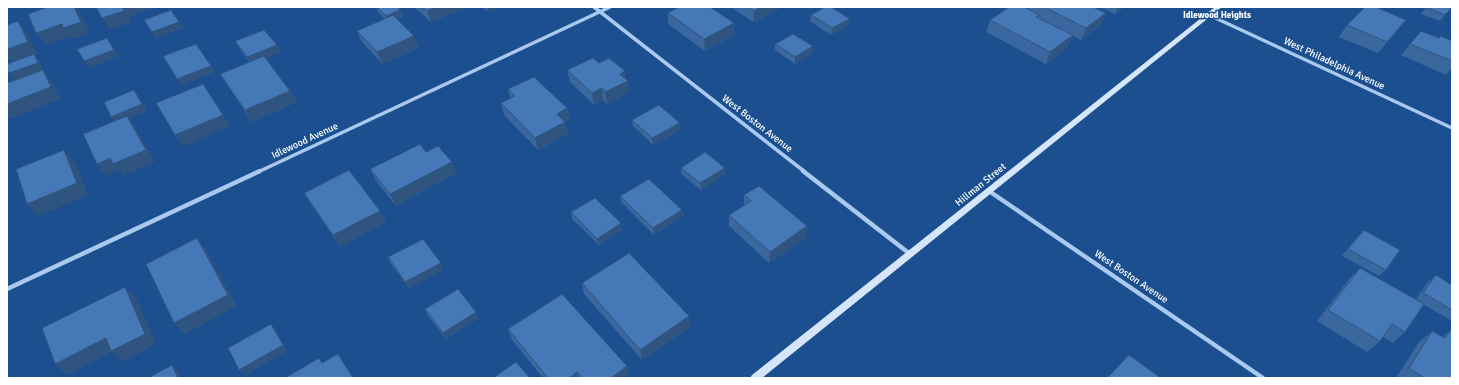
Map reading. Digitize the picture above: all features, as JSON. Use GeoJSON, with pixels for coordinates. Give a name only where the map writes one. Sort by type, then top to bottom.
{"type":"FeatureCollection","features":[{"type":"Feature","properties":{"kind":"street","name":"West Boston Avenue"},"geometry":{"type":"LineString","coordinates":[[594,7],[910,254]]}},
{"type":"Feature","properties":{"kind":"street","name":"Idlewood Avenue"},"geometry":{"type":"LineString","coordinates":[[7,289],[610,7]]}},
{"type":"Feature","properties":{"kind":"street","name":"Hillman Street"},"geometry":{"type":"LineString","coordinates":[[755,378],[1219,7]]}},
{"type":"Feature","properties":{"kind":"street","name":"West Philadelphia Avenue"},"geometry":{"type":"LineString","coordinates":[[1209,15],[1452,128]]}},
{"type":"Feature","properties":{"kind":"street","name":"West Boston Avenue"},"geometry":{"type":"LineString","coordinates":[[989,191],[1263,378]]}},
{"type":"Feature","properties":{"kind":"building"},"geometry":{"type":"Polygon","coordinates":[[[48,7],[74,7],[81,22],[63,28],[62,24],[36,33],[28,14],[48,7]]]}},
{"type":"Feature","properties":{"kind":"building"},"geometry":{"type":"Polygon","coordinates":[[[96,7],[122,7],[124,11],[102,18],[96,7]]]}},
{"type":"Feature","properties":{"kind":"building"},"geometry":{"type":"Polygon","coordinates":[[[377,7],[398,7],[400,10],[386,16],[377,7]]]}},
{"type":"Feature","properties":{"kind":"building"},"geometry":{"type":"Polygon","coordinates":[[[422,7],[436,7],[427,11],[422,7]]]}},
{"type":"Feature","properties":{"kind":"building"},"geometry":{"type":"Polygon","coordinates":[[[679,7],[710,7],[734,23],[704,39],[668,13],[679,7]]]}},
{"type":"Feature","properties":{"kind":"building"},"geometry":{"type":"Polygon","coordinates":[[[748,7],[761,7],[754,11],[748,7]]]}},
{"type":"Feature","properties":{"kind":"building"},"geometry":{"type":"Polygon","coordinates":[[[825,7],[831,7],[850,19],[832,28],[811,15],[825,7]]]}},
{"type":"Feature","properties":{"kind":"building"},"geometry":{"type":"Polygon","coordinates":[[[1009,7],[1024,7],[1039,15],[1036,17],[1073,35],[1050,52],[990,20],[1009,7]]]}},
{"type":"Feature","properties":{"kind":"building"},"geometry":{"type":"Polygon","coordinates":[[[1044,7],[1093,7],[1106,13],[1086,28],[1044,7]]]}},
{"type":"Feature","properties":{"kind":"building"},"geometry":{"type":"Polygon","coordinates":[[[1365,7],[1376,7],[1406,20],[1387,42],[1347,25],[1365,7]]]}},
{"type":"Feature","properties":{"kind":"building"},"geometry":{"type":"Polygon","coordinates":[[[1426,7],[1452,7],[1445,15],[1426,7]]]}},
{"type":"Feature","properties":{"kind":"building"},"geometry":{"type":"Polygon","coordinates":[[[171,10],[179,22],[152,32],[144,20],[171,10]]]}},
{"type":"Feature","properties":{"kind":"building"},"geometry":{"type":"Polygon","coordinates":[[[393,15],[414,36],[377,52],[357,31],[393,15]]]}},
{"type":"Feature","properties":{"kind":"building"},"geometry":{"type":"Polygon","coordinates":[[[18,21],[28,42],[7,49],[7,25],[18,21]]]}},
{"type":"Feature","properties":{"kind":"building"},"geometry":{"type":"Polygon","coordinates":[[[264,30],[277,45],[247,57],[235,41],[264,30]]]}},
{"type":"Feature","properties":{"kind":"building"},"geometry":{"type":"Polygon","coordinates":[[[1421,31],[1439,38],[1441,36],[1452,41],[1452,61],[1410,44],[1421,31]]]}},
{"type":"Feature","properties":{"kind":"building"},"geometry":{"type":"Polygon","coordinates":[[[793,34],[813,46],[795,57],[775,44],[793,34]]]}},
{"type":"Feature","properties":{"kind":"building"},"geometry":{"type":"Polygon","coordinates":[[[107,38],[114,50],[84,61],[77,49],[107,38]]]}},
{"type":"Feature","properties":{"kind":"building"},"geometry":{"type":"Polygon","coordinates":[[[196,44],[211,66],[177,79],[163,56],[196,44]]]}},
{"type":"Feature","properties":{"kind":"building"},"geometry":{"type":"Polygon","coordinates":[[[34,54],[38,63],[9,73],[7,70],[7,64],[34,54]]]}},
{"type":"Feature","properties":{"kind":"building"},"geometry":{"type":"Polygon","coordinates":[[[264,56],[290,91],[245,110],[220,74],[264,56]]]}},
{"type":"Feature","properties":{"kind":"building"},"geometry":{"type":"Polygon","coordinates":[[[593,58],[599,63],[609,58],[625,71],[620,74],[628,81],[605,92],[602,88],[592,93],[567,70],[593,58]]]}},
{"type":"Feature","properties":{"kind":"building"},"geometry":{"type":"Polygon","coordinates":[[[43,70],[51,87],[7,104],[7,83],[43,70]]]}},
{"type":"Feature","properties":{"kind":"building"},"geometry":{"type":"Polygon","coordinates":[[[534,77],[567,108],[557,114],[565,122],[535,138],[501,103],[515,96],[508,89],[534,77]]]}},
{"type":"Feature","properties":{"kind":"building"},"geometry":{"type":"Polygon","coordinates":[[[203,84],[223,115],[175,135],[156,103],[203,84]]]}},
{"type":"Feature","properties":{"kind":"building"},"geometry":{"type":"Polygon","coordinates":[[[134,90],[142,104],[111,117],[104,102],[134,90]]]}},
{"type":"Feature","properties":{"kind":"building"},"geometry":{"type":"Polygon","coordinates":[[[659,105],[680,123],[652,138],[632,120],[659,105]]]}},
{"type":"Feature","properties":{"kind":"building"},"geometry":{"type":"Polygon","coordinates":[[[127,116],[146,150],[113,164],[110,158],[97,164],[83,134],[127,116]]]}},
{"type":"Feature","properties":{"kind":"building"},"geometry":{"type":"Polygon","coordinates":[[[420,144],[426,152],[438,146],[452,162],[390,194],[370,169],[420,144]]]}},
{"type":"Feature","properties":{"kind":"building"},"geometry":{"type":"Polygon","coordinates":[[[64,150],[77,183],[27,204],[16,169],[64,150]]]}},
{"type":"Feature","properties":{"kind":"building"},"geometry":{"type":"Polygon","coordinates":[[[705,152],[725,168],[700,183],[681,168],[705,152]]]}},
{"type":"Feature","properties":{"kind":"building"},"geometry":{"type":"Polygon","coordinates":[[[349,170],[380,211],[333,235],[304,193],[349,170]]]}},
{"type":"Feature","properties":{"kind":"building"},"geometry":{"type":"Polygon","coordinates":[[[649,179],[682,210],[653,228],[620,196],[649,179]]]}},
{"type":"Feature","properties":{"kind":"building"},"geometry":{"type":"Polygon","coordinates":[[[759,186],[807,226],[770,252],[729,215],[751,201],[744,195],[759,186]]]}},
{"type":"Feature","properties":{"kind":"building"},"geometry":{"type":"Polygon","coordinates":[[[595,198],[621,223],[597,239],[571,212],[595,198]]]}},
{"type":"Feature","properties":{"kind":"building"},"geometry":{"type":"Polygon","coordinates":[[[1364,230],[1400,250],[1386,270],[1348,249],[1364,230]]]}},
{"type":"Feature","properties":{"kind":"building"},"geometry":{"type":"Polygon","coordinates":[[[197,238],[228,295],[174,323],[146,264],[197,238]]]}},
{"type":"Feature","properties":{"kind":"building"},"geometry":{"type":"Polygon","coordinates":[[[423,239],[441,263],[405,282],[388,257],[423,239]]]}},
{"type":"Feature","properties":{"kind":"building"},"geometry":{"type":"Polygon","coordinates":[[[629,253],[689,316],[640,350],[582,283],[629,253]]]}},
{"type":"Feature","properties":{"kind":"building"},"geometry":{"type":"Polygon","coordinates":[[[1360,268],[1424,304],[1405,332],[1392,324],[1380,341],[1328,310],[1360,268]]]}},
{"type":"Feature","properties":{"kind":"building"},"geometry":{"type":"Polygon","coordinates":[[[1436,275],[1452,285],[1452,310],[1423,293],[1436,275]]]}},
{"type":"Feature","properties":{"kind":"building"},"geometry":{"type":"Polygon","coordinates":[[[125,287],[145,334],[111,351],[106,338],[55,364],[42,328],[125,287]]]}},
{"type":"Feature","properties":{"kind":"building"},"geometry":{"type":"Polygon","coordinates":[[[458,289],[476,312],[443,333],[425,309],[458,289]]]}},
{"type":"Feature","properties":{"kind":"building"},"geometry":{"type":"Polygon","coordinates":[[[562,294],[627,366],[611,378],[582,378],[577,372],[569,378],[548,378],[508,329],[562,294]]]}},
{"type":"Feature","properties":{"kind":"building"},"geometry":{"type":"Polygon","coordinates":[[[271,324],[283,345],[239,370],[228,348],[271,324]]]}},
{"type":"Feature","properties":{"kind":"building"},"geometry":{"type":"Polygon","coordinates":[[[1451,330],[1452,378],[1425,378],[1409,368],[1432,331],[1445,338],[1451,330]]]}},
{"type":"Feature","properties":{"kind":"building"},"geometry":{"type":"Polygon","coordinates":[[[338,354],[353,378],[285,378],[319,358],[322,363],[338,354]]]}},
{"type":"Feature","properties":{"kind":"building"},"geometry":{"type":"Polygon","coordinates":[[[1129,355],[1161,378],[1107,378],[1129,355]]]}},
{"type":"Feature","properties":{"kind":"building"},"geometry":{"type":"Polygon","coordinates":[[[516,362],[530,378],[493,378],[516,362]]]}},
{"type":"Feature","properties":{"kind":"building"},"geometry":{"type":"Polygon","coordinates":[[[172,365],[178,378],[148,378],[172,365]]]}},
{"type":"Feature","properties":{"kind":"district","name":"Idlewood Heights"},"geometry":{"type":"Point","coordinates":[1217,16]}}]}
